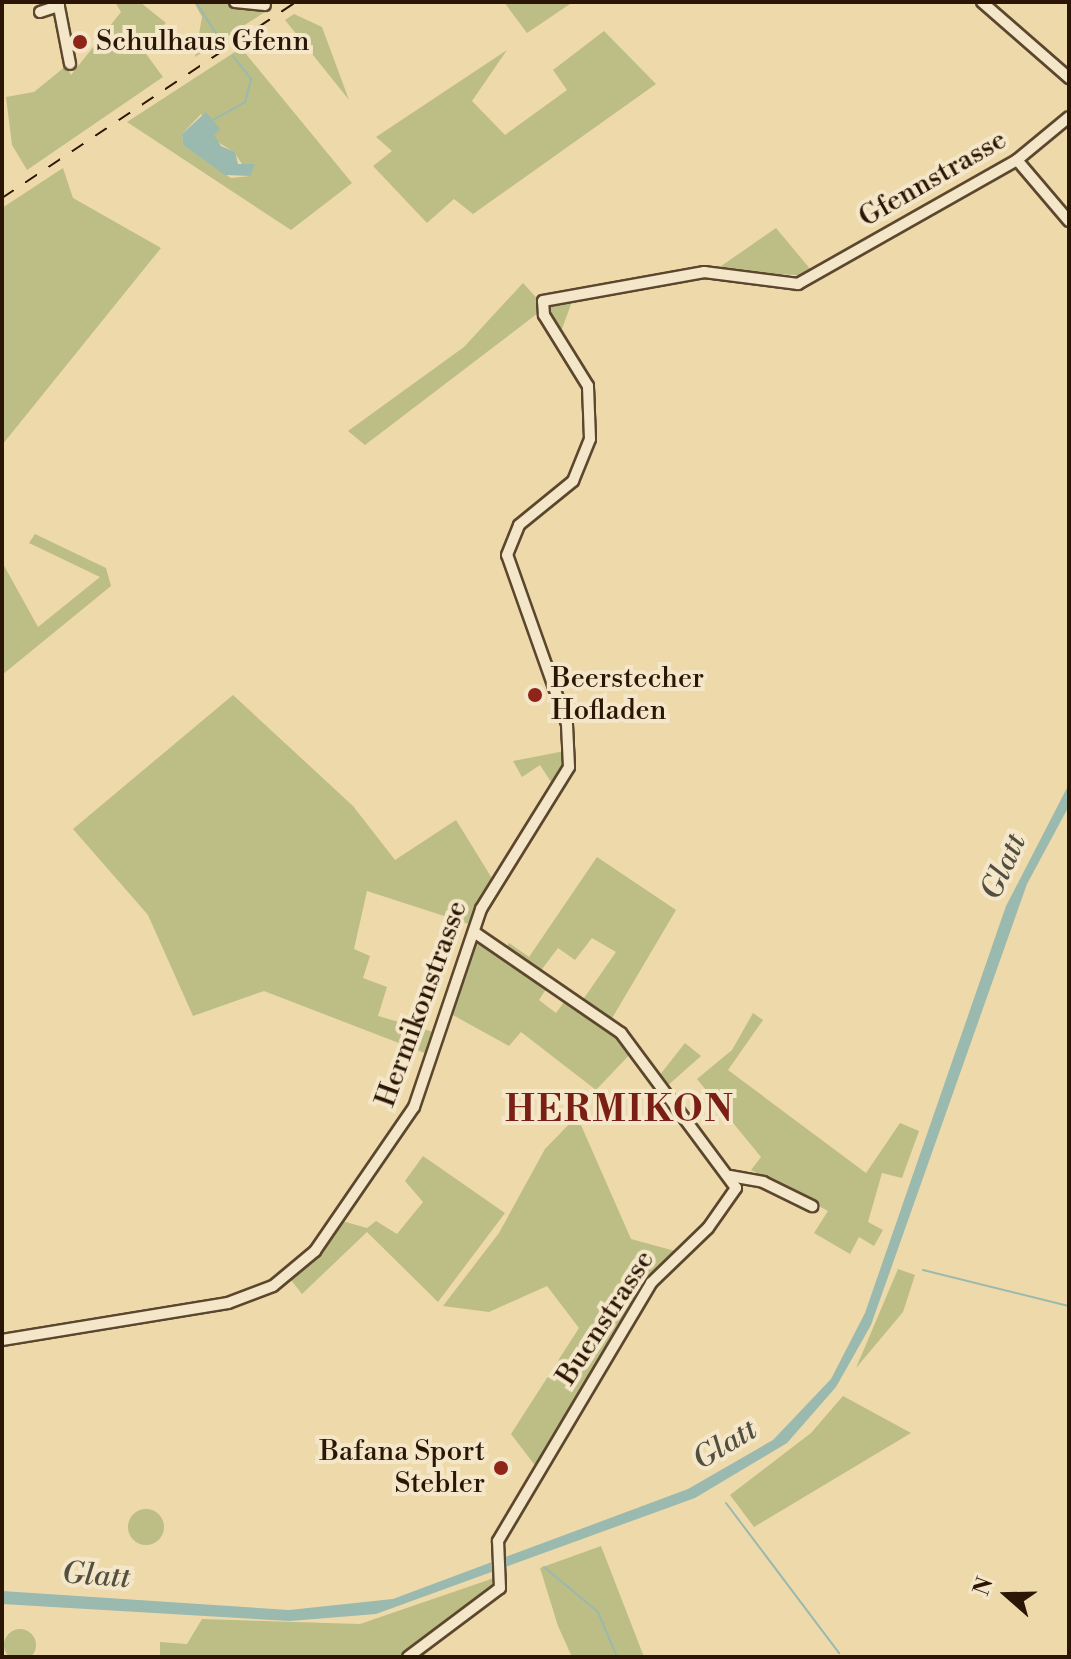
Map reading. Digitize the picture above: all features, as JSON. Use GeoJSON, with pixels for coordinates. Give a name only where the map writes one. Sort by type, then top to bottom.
{"type":"FeatureCollection","features":[{"type":"Feature","properties":{"kind":"street"},"geometry":{"type":"LineString","coordinates":[[235,2],[265,5]]}},
{"type":"Feature","properties":{"kind":"street"},"geometry":{"type":"LineString","coordinates":[[982,2],[1069,78]]}},
{"type":"Feature","properties":{"kind":"street"},"geometry":{"type":"LineString","coordinates":[[40,12],[58,4],[70,64]]}},
{"type":"Feature","properties":{"kind":"street","name":"Gfennstrasse"},"geometry":{"type":"LineString","coordinates":[[542,304],[693,272],[790,286],[816,276],[1017,160],[1069,117]]}},
{"type":"Feature","properties":{"kind":"street"},"geometry":{"type":"LineString","coordinates":[[1017,160],[1069,221]]}},
{"type":"Feature","properties":{"kind":"street","name":"Hermikonstrasse"},"geometry":{"type":"LineString","coordinates":[[2,1340],[240,1300],[306,1262],[414,1107],[485,902],[558,794],[571,754],[507,555],[519,525],[573,481],[590,439],[588,386],[542,304]]}},
{"type":"Feature","properties":{"kind":"street"},"geometry":{"type":"LineString","coordinates":[[474,932],[621,1033],[696,1140],[730,1176],[763,1182],[812,1206]]}},
{"type":"Feature","properties":{"kind":"street","name":"Buenstrasse"},"geometry":{"type":"LineString","coordinates":[[408,1657],[500,1588],[501,1574],[495,1558],[498,1541],[651,1283],[732,1198],[730,1176]]}},
{"type":"Feature","properties":{"kind":"green space"},"geometry":{"type":"Polygon","coordinates":[[[115,2],[140,2],[166,23],[141,47],[163,77],[27,170],[12,145],[6,97],[34,92],[66,66],[71,75],[121,12],[115,2]]]}},
{"type":"Feature","properties":{"kind":"green space"},"geometry":{"type":"Polygon","coordinates":[[[194,2],[269,5],[271,8],[195,57],[202,17],[194,2]]]}},
{"type":"Feature","properties":{"kind":"green space"},"geometry":{"type":"Polygon","coordinates":[[[504,2],[573,2],[527,33],[504,2]]]}},
{"type":"Feature","properties":{"kind":"green space"},"geometry":{"type":"Polygon","coordinates":[[[294,14],[322,27],[349,100],[285,20],[294,14]]]}},
{"type":"Feature","properties":{"kind":"green space"},"geometry":{"type":"Polygon","coordinates":[[[604,31],[656,84],[473,214],[454,199],[427,223],[373,166],[392,151],[376,137],[507,50],[472,101],[505,135],[567,90],[553,70],[604,31]]]}},
{"type":"Feature","properties":{"kind":"green space"},"geometry":{"type":"Polygon","coordinates":[[[241,48],[352,183],[291,230],[127,122],[241,48]],[[201,114],[182,134],[183,145],[231,178],[250,176],[234,152],[216,141],[201,114]]]}},
{"type":"Feature","properties":{"kind":"green space"},"geometry":{"type":"Polygon","coordinates":[[[63,168],[73,198],[161,248],[2,445],[2,208],[63,168]]]}},
{"type":"Feature","properties":{"kind":"green space"},"geometry":{"type":"Polygon","coordinates":[[[776,228],[816,276],[714,271],[776,228]]]}},
{"type":"Feature","properties":{"kind":"green space"},"geometry":{"type":"Polygon","coordinates":[[[523,283],[542,304],[574,296],[559,337],[542,310],[365,445],[348,431],[464,347],[523,283]]]}},
{"type":"Feature","properties":{"kind":"green space"},"geometry":{"type":"Polygon","coordinates":[[[35,534],[106,568],[111,586],[2,675],[2,562],[38,627],[100,577],[29,543],[35,534]]]}},
{"type":"Feature","properties":{"kind":"green space"},"geometry":{"type":"Polygon","coordinates":[[[233,695],[353,806],[395,860],[456,820],[493,880],[469,924],[367,891],[354,949],[370,956],[363,978],[387,987],[378,1016],[437,1033],[430,1055],[264,991],[193,1016],[148,915],[73,829],[233,695]]]}},
{"type":"Feature","properties":{"kind":"green space"},"geometry":{"type":"Polygon","coordinates":[[[565,751],[555,788],[540,765],[522,777],[513,761],[565,751]]]}},
{"type":"Feature","properties":{"kind":"green space"},"geometry":{"type":"Polygon","coordinates":[[[597,857],[676,910],[611,1020],[582,1001],[616,952],[592,938],[575,960],[558,948],[539,973],[506,949],[509,943],[529,957],[597,857]]]}},
{"type":"Feature","properties":{"kind":"green space"},"geometry":{"type":"Polygon","coordinates":[[[482,941],[548,986],[539,1000],[556,1013],[567,998],[634,1050],[596,1090],[521,1032],[509,1046],[451,1014],[474,942],[482,941]]]}},
{"type":"Feature","properties":{"kind":"green space"},"geometry":{"type":"Polygon","coordinates":[[[753,1013],[763,1020],[728,1070],[866,1173],[900,1123],[919,1131],[902,1178],[882,1173],[868,1222],[883,1230],[874,1246],[859,1237],[850,1254],[814,1233],[828,1211],[751,1170],[761,1157],[697,1079],[732,1050],[753,1013]]]}},
{"type":"Feature","properties":{"kind":"green space"},"geometry":{"type":"Polygon","coordinates":[[[685,1043],[701,1056],[666,1087],[659,1076],[685,1043]]]}},
{"type":"Feature","properties":{"kind":"green space"},"geometry":{"type":"Polygon","coordinates":[[[577,1116],[631,1239],[675,1251],[654,1272],[537,1468],[511,1434],[579,1328],[547,1286],[489,1312],[443,1306],[499,1233],[545,1149],[577,1116]]]}},
{"type":"Feature","properties":{"kind":"green space"},"geometry":{"type":"Polygon","coordinates":[[[423,1156],[505,1213],[438,1302],[367,1232],[302,1294],[291,1280],[342,1221],[367,1228],[376,1221],[397,1234],[423,1202],[405,1181],[423,1156]]]}},
{"type":"Feature","properties":{"kind":"green space"},"geometry":{"type":"Polygon","coordinates":[[[898,1269],[915,1275],[903,1312],[856,1368],[898,1269]]]}},
{"type":"Feature","properties":{"kind":"green space"},"geometry":{"type":"Polygon","coordinates":[[[843,1396],[911,1433],[754,1527],[730,1495],[811,1433],[843,1396]]]}},
{"type":"Feature","properties":{"kind":"green space"},"geometry":{"type":"Polygon","coordinates":[[[146,1509],[159,1514],[164,1527],[159,1540],[146,1545],[133,1540],[128,1527],[133,1514],[146,1509]]]}},
{"type":"Feature","properties":{"kind":"green space"},"geometry":{"type":"Polygon","coordinates":[[[601,1546],[644,1657],[572,1657],[558,1626],[540,1568],[601,1546]]]}},
{"type":"Feature","properties":{"kind":"green space"},"geometry":{"type":"Polygon","coordinates":[[[497,1577],[500,1583],[403,1657],[160,1657],[160,1642],[187,1644],[202,1619],[360,1624],[497,1577]]]}},
{"type":"Feature","properties":{"kind":"green space"},"geometry":{"type":"Polygon","coordinates":[[[20,1629],[32,1633],[36,1645],[32,1657],[20,1661],[8,1657],[4,1645],[8,1633],[20,1629]]]}},
{"type":"Feature","properties":{"kind":"water"},"geometry":{"type":"Polygon","coordinates":[[[206,112],[220,129],[214,135],[221,146],[235,152],[238,164],[255,164],[250,176],[225,175],[183,145],[182,134],[206,112]]]}},
{"type":"Feature","properties":{"kind":"water","name":"Glatt"},"geometry":{"type":"Polygon","coordinates":[[[1069,784],[1069,806],[1027,884],[871,1325],[836,1387],[787,1443],[695,1498],[376,1614],[290,1621],[2,1604],[2,1591],[289,1610],[393,1599],[688,1489],[773,1440],[831,1379],[865,1313],[1006,906],[1069,784]]]}},
{"type":"Feature","properties":{"kind":"waterway"},"geometry":{"type":"LineString","coordinates":[[196,2],[220,40]]}},
{"type":"Feature","properties":{"kind":"waterway"},"geometry":{"type":"LineString","coordinates":[[213,120],[245,102],[251,79],[233,56]]}},
{"type":"Feature","properties":{"kind":"waterway"},"geometry":{"type":"LineString","coordinates":[[923,1270],[1069,1306]]}},
{"type":"Feature","properties":{"kind":"waterway"},"geometry":{"type":"LineString","coordinates":[[726,1503],[839,1653]]}},
{"type":"Feature","properties":{"kind":"waterway"},"geometry":{"type":"LineString","coordinates":[[544,1567],[598,1612],[617,1657]]}},
{"type":"Feature","properties":{"kind":"railway"},"geometry":{"type":"LineString","coordinates":[[2,198],[296,2]]}},
{"type":"Feature","properties":{"kind":"place","name":"Schulhaus Gfenn"},"geometry":{"type":"Point","coordinates":[80,42]}},
{"type":"Feature","properties":{"kind":"place","name":"Beerstecher Hofladen"},"geometry":{"type":"Point","coordinates":[535,695]}},
{"type":"Feature","properties":{"kind":"place","name":"Bafana Sport Stebler"},"geometry":{"type":"Point","coordinates":[501,1468]}},
{"type":"Feature","properties":{"kind":"district","name":"HERMIKON"},"geometry":{"type":"Point","coordinates":[620,1111]}}]}
